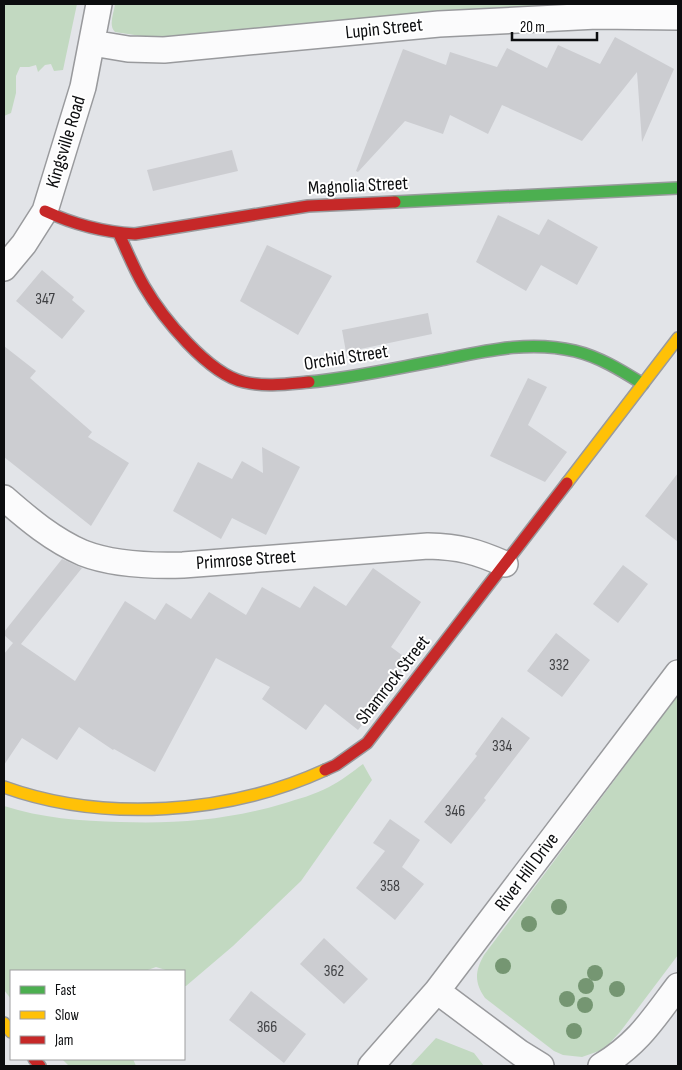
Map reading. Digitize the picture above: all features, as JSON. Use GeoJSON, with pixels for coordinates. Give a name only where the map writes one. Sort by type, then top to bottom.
{"type":"FeatureCollection","features":[{"type":"Feature","properties":{"kind":"street","name":"Kingsville Road"},"geometry":{"type":"LineString","coordinates":[[4,268],[24,244],[45,211],[83,87],[99,4]]}},
{"type":"Feature","properties":{"kind":"street","name":"Lupin Street"},"geometry":{"type":"LineString","coordinates":[[92,43],[128,49],[164,50],[448,23],[597,16],[678,17]]}},
{"type":"Feature","properties":{"kind":"street","name":"Magnolia Street"},"geometry":{"type":"LineString","coordinates":[[45,211],[90,230],[119,234],[156,231],[308,206],[678,188]]}},
{"type":"Feature","properties":{"kind":"street","name":"Orchid Street"},"geometry":{"type":"LineString","coordinates":[[119,234],[149,294],[198,354],[225,375],[242,382],[295,384],[322,381],[497,348],[538,346],[574,350],[593,356],[643,384]]}},
{"type":"Feature","properties":{"kind":"street","name":"Shamrock Street"},"geometry":{"type":"LineString","coordinates":[[4,787],[66,804],[162,808],[236,799],[280,788],[320,773],[352,756],[367,743],[678,338]]}},
{"type":"Feature","properties":{"kind":"street","name":"Primrose Street"},"geometry":{"type":"LineString","coordinates":[[4,498],[39,528],[64,543],[84,553],[122,562],[162,566],[449,546],[468,549],[505,564]]}},
{"type":"Feature","properties":{"kind":"street","name":"River Hill Drive"},"geometry":{"type":"LineString","coordinates":[[371,1066],[437,991],[678,673]]}},
{"type":"Feature","properties":{"kind":"street"},"geometry":{"type":"LineString","coordinates":[[601,1066],[616,1057],[641,1035],[678,986]]}},
{"type":"Feature","properties":{"kind":"street"},"geometry":{"type":"LineString","coordinates":[[437,991],[520,1053],[541,1066]]}},
{"type":"Feature","properties":{"kind":"green space"},"geometry":{"type":"Polygon","coordinates":[[[4,4],[77,4],[63,70],[54,71],[51,64],[45,65],[38,72],[36,65],[20,67],[16,76],[16,93],[11,113],[4,116],[4,4]]]}},
{"type":"Feature","properties":{"kind":"green space"},"geometry":{"type":"Polygon","coordinates":[[[115,4],[678,5],[187,38],[154,38],[115,32],[112,22],[115,4]]]}},
{"type":"Feature","properties":{"kind":"green space"},"geometry":{"type":"Polygon","coordinates":[[[678,695],[678,955],[608,1045],[599,1051],[582,1057],[563,1055],[554,1051],[485,998],[477,982],[477,971],[484,955],[678,695]]]}},
{"type":"Feature","properties":{"kind":"green space"},"geometry":{"type":"Polygon","coordinates":[[[363,764],[372,780],[301,881],[233,946],[186,986],[185,970],[166,970],[156,967],[148,970],[10,970],[10,998],[4,990],[4,806],[47,816],[91,821],[161,822],[202,820],[242,814],[306,797],[333,785],[363,764]]]}},
{"type":"Feature","properties":{"kind":"green space"},"geometry":{"type":"Polygon","coordinates":[[[436,1038],[474,1053],[484,1066],[410,1066],[436,1038]]]}},
{"type":"Feature","properties":{"kind":"green space"},"geometry":{"type":"Polygon","coordinates":[[[63,1060],[133,1060],[136,1066],[69,1066],[63,1060]]]}},
{"type":"Feature","properties":{"kind":"building"},"geometry":{"type":"Polygon","coordinates":[[[615,37],[674,69],[642,142],[637,72],[582,141],[502,105],[488,134],[450,115],[443,134],[405,121],[358,172],[356,171],[403,49],[446,65],[450,52],[497,67],[507,48],[547,68],[558,45],[600,64],[615,37]]]}},
{"type":"Feature","properties":{"kind":"building"},"geometry":{"type":"Polygon","coordinates":[[[232,150],[238,171],[153,191],[147,170],[232,150]]]}},
{"type":"Feature","properties":{"kind":"building"},"geometry":{"type":"Polygon","coordinates":[[[498,215],[539,235],[548,219],[598,247],[577,285],[541,265],[526,291],[476,262],[498,215]]]}},
{"type":"Feature","properties":{"kind":"building"},"geometry":{"type":"Polygon","coordinates":[[[267,245],[332,276],[298,335],[240,301],[267,245]]]}},
{"type":"Feature","properties":{"kind":"building"},"geometry":{"type":"Polygon","coordinates":[[[42,270],[74,297],[72,300],[85,311],[62,339],[16,301],[42,270]]]}},
{"type":"Feature","properties":{"kind":"building"},"geometry":{"type":"Polygon","coordinates":[[[428,313],[432,334],[346,352],[342,330],[428,313]]]}},
{"type":"Feature","properties":{"kind":"building"},"geometry":{"type":"Polygon","coordinates":[[[4,346],[36,371],[30,378],[92,432],[88,437],[129,463],[91,526],[4,457],[4,346]]]}},
{"type":"Feature","properties":{"kind":"building"},"geometry":{"type":"Polygon","coordinates":[[[528,378],[547,387],[528,425],[567,452],[545,482],[490,456],[528,378]]]}},
{"type":"Feature","properties":{"kind":"building"},"geometry":{"type":"Polygon","coordinates":[[[262,447],[300,467],[266,535],[232,518],[221,539],[173,511],[198,462],[232,479],[242,461],[263,473],[262,447]]]}},
{"type":"Feature","properties":{"kind":"building"},"geometry":{"type":"Polygon","coordinates":[[[678,473],[678,542],[645,516],[678,473]]]}},
{"type":"Feature","properties":{"kind":"building"},"geometry":{"type":"Polygon","coordinates":[[[62,559],[82,568],[21,644],[75,681],[125,601],[155,620],[166,603],[191,619],[209,592],[246,615],[262,587],[300,608],[314,586],[346,606],[373,568],[421,602],[391,647],[410,661],[358,730],[325,704],[306,730],[262,699],[270,687],[216,658],[155,772],[113,750],[79,727],[57,760],[22,738],[4,765],[4,654],[13,643],[4,635],[4,632],[62,559]]]}},
{"type":"Feature","properties":{"kind":"building"},"geometry":{"type":"Polygon","coordinates":[[[623,565],[648,584],[618,623],[593,604],[623,565]]]}},
{"type":"Feature","properties":{"kind":"building"},"geometry":{"type":"Polygon","coordinates":[[[556,633],[590,660],[562,697],[527,671],[556,633]]]}},
{"type":"Feature","properties":{"kind":"building"},"geometry":{"type":"Polygon","coordinates":[[[502,717],[530,738],[484,798],[486,800],[451,844],[424,822],[477,756],[475,754],[502,717]]]}},
{"type":"Feature","properties":{"kind":"building"},"geometry":{"type":"Polygon","coordinates":[[[390,819],[420,840],[402,867],[424,884],[395,920],[356,888],[385,851],[373,843],[390,819]]]}},
{"type":"Feature","properties":{"kind":"building"},"geometry":{"type":"Polygon","coordinates":[[[324,938],[368,979],[344,1004],[300,964],[324,938]]]}},
{"type":"Feature","properties":{"kind":"building"},"geometry":{"type":"Polygon","coordinates":[[[251,991],[306,1034],[284,1063],[229,1020],[251,991]]]}},
{"type":"Feature","properties":{"kind":"traffic: fast"},"geometry":{"type":"LineString","coordinates":[[395,202],[678,188]]}},
{"type":"Feature","properties":{"kind":"traffic: fast"},"geometry":{"type":"LineString","coordinates":[[309,382],[358,375],[490,350],[541,347],[575,351],[593,357],[643,384]]}},
{"type":"Feature","properties":{"kind":"traffic: slow"},"geometry":{"type":"LineString","coordinates":[[567,483],[678,338]]}},
{"type":"Feature","properties":{"kind":"traffic: slow"},"geometry":{"type":"LineString","coordinates":[[4,787],[43,798],[83,806],[124,809],[166,808],[208,804],[248,796],[288,785],[325,770]]}},
{"type":"Feature","properties":{"kind":"traffic: slow"},"geometry":{"type":"LineString","coordinates":[[4,1023],[10,1031]]}},
{"type":"Feature","properties":{"kind":"traffic: jam"},"geometry":{"type":"LineString","coordinates":[[45,211],[89,227],[111,232],[135,234],[308,206],[395,202]]}},
{"type":"Feature","properties":{"kind":"traffic: jam"},"geometry":{"type":"LineString","coordinates":[[119,234],[140,280],[162,313],[187,343],[216,368],[230,377],[252,384],[276,385],[309,382]]}},
{"type":"Feature","properties":{"kind":"traffic: jam"},"geometry":{"type":"LineString","coordinates":[[325,770],[336,765],[367,743],[567,483]]}},
{"type":"Feature","properties":{"kind":"traffic: jam"},"geometry":{"type":"LineString","coordinates":[[35,1060],[40,1066]]}}]}
